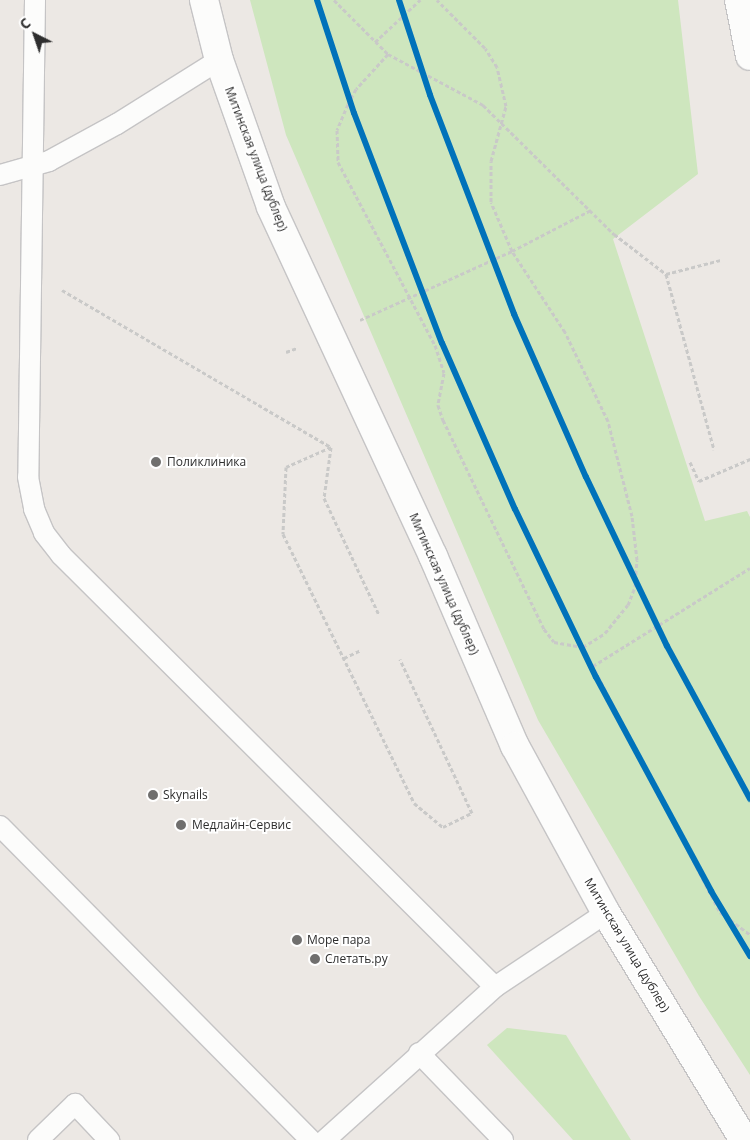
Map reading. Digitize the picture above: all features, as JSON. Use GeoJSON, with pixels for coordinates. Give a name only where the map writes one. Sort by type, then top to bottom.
{"type":"FeatureCollection","features":[{"type":"Feature","properties":{"kind":"street","name":"Митинская улица (дублер)"},"geometry":{"type":"LineString","coordinates":[[204,0],[220,60],[272,207],[433,556],[515,746],[606,913],[744,1140]]}},
{"type":"Feature","properties":{"kind":"street"},"geometry":{"type":"LineString","coordinates":[[739,0],[750,56]]}},
{"type":"Feature","properties":{"kind":"lane"},"geometry":{"type":"LineString","coordinates":[[35,0],[28,478],[34,509],[44,533],[60,556],[495,987]]}},
{"type":"Feature","properties":{"kind":"lane"},"geometry":{"type":"LineString","coordinates":[[0,175],[33,166],[117,124],[220,60]]}},
{"type":"Feature","properties":{"kind":"lane"},"geometry":{"type":"LineString","coordinates":[[0,826],[311,1140]]}},
{"type":"Feature","properties":{"kind":"lane"},"geometry":{"type":"LineString","coordinates":[[326,1140],[419,1053],[495,987],[606,913]]}},
{"type":"Feature","properties":{"kind":"lane"},"geometry":{"type":"LineString","coordinates":[[419,1053],[503,1140]]}},
{"type":"Feature","properties":{"kind":"lane"},"geometry":{"type":"LineString","coordinates":[[38,1140],[75,1104],[110,1140]]}},
{"type":"Feature","properties":{"kind":"path"},"geometry":{"type":"LineString","coordinates":[[334,0],[388,54],[483,105],[614,234],[666,274],[714,450]]}},
{"type":"Feature","properties":{"kind":"path"},"geometry":{"type":"LineString","coordinates":[[375,42],[420,0]]}},
{"type":"Feature","properties":{"kind":"path"},"geometry":{"type":"LineString","coordinates":[[388,54],[356,89],[348,104],[337,130],[338,162],[435,345],[444,373],[438,405],[443,420],[544,629],[554,642],[583,647],[605,633],[628,605],[635,587],[637,560],[632,516],[608,421],[565,332],[512,251],[491,202],[489,182],[491,161],[506,106],[497,67],[485,48],[437,0]]}},
{"type":"Feature","properties":{"kind":"path"},"geometry":{"type":"LineString","coordinates":[[360,320],[410,299],[512,251],[590,210]]}},
{"type":"Feature","properties":{"kind":"path"},"geometry":{"type":"LineString","coordinates":[[666,274],[721,260]]}},
{"type":"Feature","properties":{"kind":"path"},"geometry":{"type":"LineString","coordinates":[[31,271],[331,447]]}},
{"type":"Feature","properties":{"kind":"path"},"geometry":{"type":"LineString","coordinates":[[286,352],[298,347]]}},
{"type":"Feature","properties":{"kind":"path"},"geometry":{"type":"LineString","coordinates":[[331,447],[324,498],[379,615]]}},
{"type":"Feature","properties":{"kind":"path"},"geometry":{"type":"LineString","coordinates":[[331,447],[286,467],[283,534],[414,803],[443,827],[472,813],[400,659]]}},
{"type":"Feature","properties":{"kind":"path"},"geometry":{"type":"LineString","coordinates":[[690,462],[699,481],[750,459]]}},
{"type":"Feature","properties":{"kind":"path"},"geometry":{"type":"LineString","coordinates":[[593,666],[750,568]]}},
{"type":"Feature","properties":{"kind":"path"},"geometry":{"type":"LineString","coordinates":[[583,647],[720,912],[750,935]]}},
{"type":"Feature","properties":{"kind":"path"},"geometry":{"type":"LineString","coordinates":[[344,658],[361,650]]}},
{"type":"Feature","properties":{"kind":"green space"},"geometry":{"type":"Polygon","coordinates":[[[250,0],[678,0],[698,174],[613,239],[705,521],[747,511],[750,517],[750,1075],[699,996],[538,720],[286,135],[250,0]]]}},
{"type":"Feature","properties":{"kind":"green space"},"geometry":{"type":"Polygon","coordinates":[[[507,1028],[566,1035],[631,1140],[573,1140],[487,1045],[507,1028]]]}},
{"type":"Feature","properties":{"kind":"transit line"},"geometry":{"type":"LineString","coordinates":[[317,0],[354,113],[442,343],[515,509],[596,677],[711,891],[750,956]]}},
{"type":"Feature","properties":{"kind":"transit line"},"geometry":{"type":"LineString","coordinates":[[399,0],[430,95],[514,314],[586,477],[667,646],[750,799]]}},
{"type":"Feature","properties":{"kind":"place","name":"Поликлиника"},"geometry":{"type":"Point","coordinates":[156,462]}},
{"type":"Feature","properties":{"kind":"place","name":"Skynails"},"geometry":{"type":"Point","coordinates":[153,795]}},
{"type":"Feature","properties":{"kind":"place","name":"Медлайн-Сервис"},"geometry":{"type":"Point","coordinates":[181,825]}},
{"type":"Feature","properties":{"kind":"place","name":"Море пара"},"geometry":{"type":"Point","coordinates":[297,940]}},
{"type":"Feature","properties":{"kind":"place","name":"Слетать.ру"},"geometry":{"type":"Point","coordinates":[315,959]}}]}
